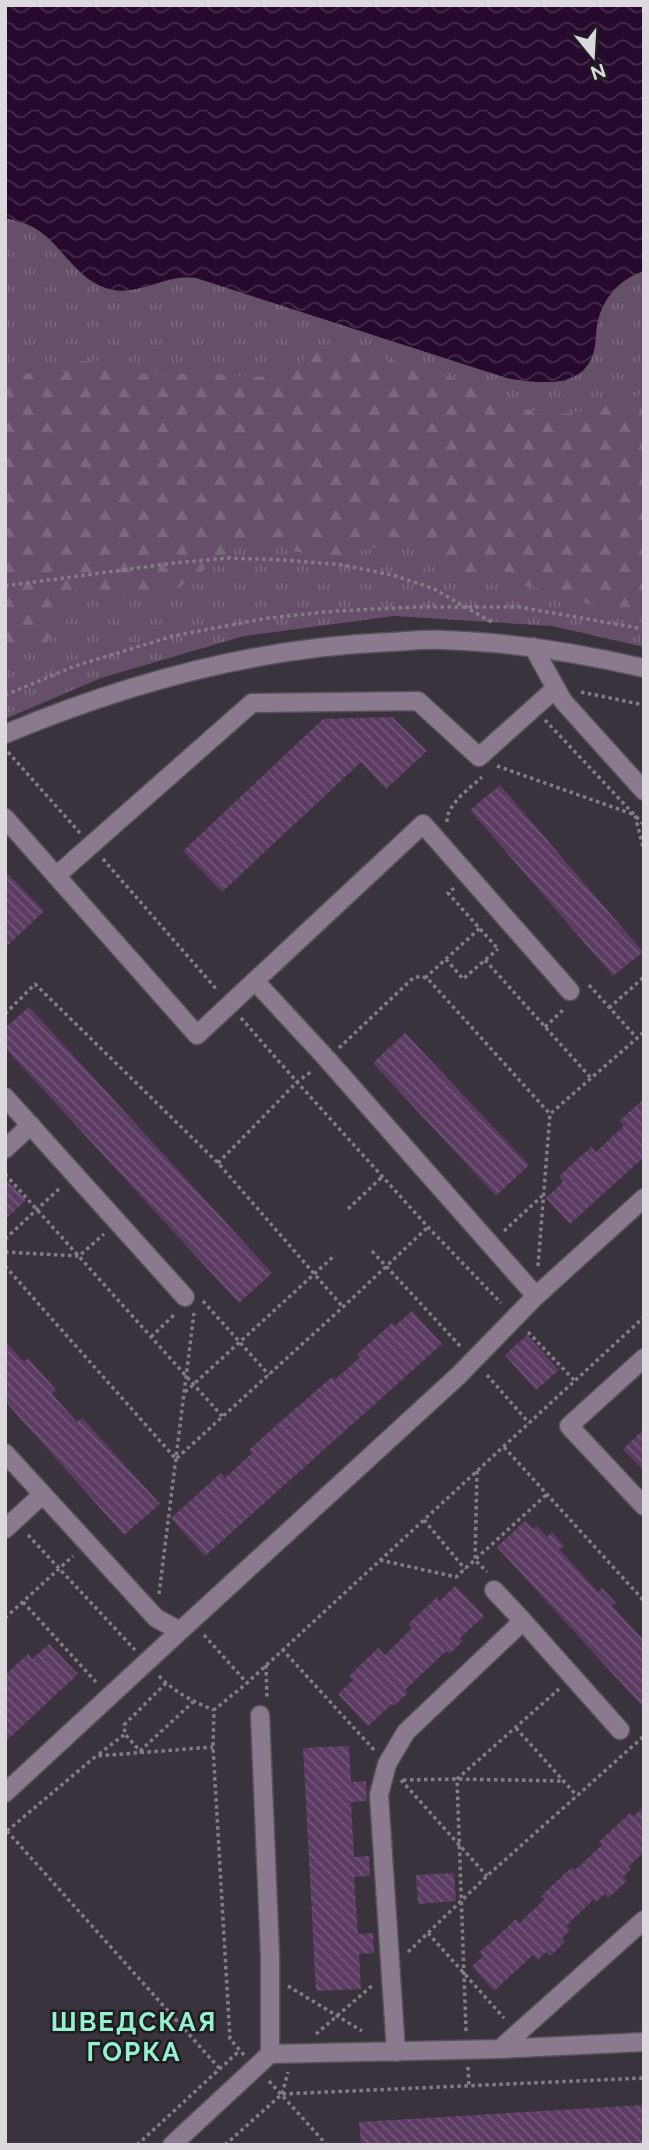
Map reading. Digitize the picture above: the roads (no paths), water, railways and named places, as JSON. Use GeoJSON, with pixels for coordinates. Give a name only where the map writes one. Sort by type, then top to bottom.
{"type":"FeatureCollection","features":[{"type":"Feature","properties":{"kind":"street"},"geometry":{"type":"LineString","coordinates":[[5,734],[107,695],[239,660],[363,643],[443,639],[533,647],[644,668]]}},
{"type":"Feature","properties":{"kind":"street"},"geometry":{"type":"LineString","coordinates":[[533,647],[559,694],[644,791]]}},
{"type":"Feature","properties":{"kind":"street"},"geometry":{"type":"LineString","coordinates":[[56,876],[252,703],[418,701],[479,757],[559,694]]}},
{"type":"Feature","properties":{"kind":"street"},"geometry":{"type":"LineString","coordinates":[[5,818],[197,1035],[423,824],[518,932],[576,984]]}},
{"type":"Feature","properties":{"kind":"street"},"geometry":{"type":"LineString","coordinates":[[255,981],[536,1296]]}},
{"type":"Feature","properties":{"kind":"street"},"geometry":{"type":"LineString","coordinates":[[5,1097],[118,1223],[186,1305]]}},
{"type":"Feature","properties":{"kind":"street"},"geometry":{"type":"LineString","coordinates":[[5,1149],[31,1125]]}},
{"type":"Feature","properties":{"kind":"street"},"geometry":{"type":"LineString","coordinates":[[5,1793],[474,1360],[536,1296],[644,1198]]}},
{"type":"Feature","properties":{"kind":"street"},"geometry":{"type":"LineString","coordinates":[[644,1358],[569,1426],[644,1506]]}},
{"type":"Feature","properties":{"kind":"street"},"geometry":{"type":"LineString","coordinates":[[5,1453],[156,1618],[186,1627]]}},
{"type":"Feature","properties":{"kind":"street"},"geometry":{"type":"LineString","coordinates":[[10,1525],[42,1495]]}},
{"type":"Feature","properties":{"kind":"street"},"geometry":{"type":"LineString","coordinates":[[494,1590],[621,1730]]}},
{"type":"Feature","properties":{"kind":"street"},"geometry":{"type":"LineString","coordinates":[[396,2052],[379,1795],[387,1764],[406,1732],[523,1621]]}},
{"type":"Feature","properties":{"kind":"street"},"geometry":{"type":"LineString","coordinates":[[260,1715],[270,1955],[270,2054]]}},
{"type":"Feature","properties":{"kind":"street"},"geometry":{"type":"LineString","coordinates":[[500,2049],[644,1920]]}},
{"type":"Feature","properties":{"kind":"street"},"geometry":{"type":"LineString","coordinates":[[172,2145],[270,2054],[467,2051],[644,2042]]}},
{"type":"Feature","properties":{"kind":"water"},"geometry":{"type":"Polygon","coordinates":[[[5,5],[644,5],[644,271],[621,284],[604,304],[597,325],[593,354],[587,366],[569,379],[544,382],[507,378],[196,278],[184,277],[129,290],[106,288],[85,276],[51,240],[31,226],[5,218],[5,5]]]}},
{"type":"Feature","properties":{"kind":"district","name":"ШВЕДСКАЯ ГОРКА"},"geometry":{"type":"Point","coordinates":[134,2037]}}]}
